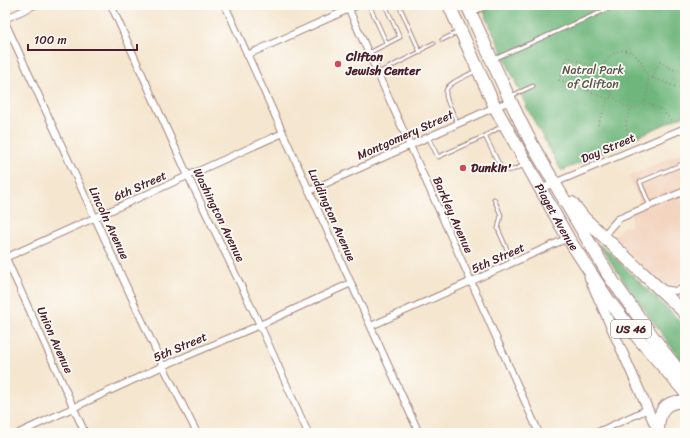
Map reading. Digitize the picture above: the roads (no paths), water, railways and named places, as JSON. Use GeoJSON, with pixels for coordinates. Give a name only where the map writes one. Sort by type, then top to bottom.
{"type":"FeatureCollection","features":[{"type":"Feature","properties":{"kind":"highway","name":"Piaget Avenue"},"geometry":{"type":"LineString","coordinates":[[449,5],[504,125],[568,238],[583,261]]}},
{"type":"Feature","properties":{"kind":"highway","name":"Piaget Avenue"},"geometry":{"type":"LineString","coordinates":[[469,9],[510,99],[533,145],[555,182],[570,212],[612,280]]}},
{"type":"Feature","properties":{"kind":"highway"},"geometry":{"type":"LineString","coordinates":[[555,182],[584,218],[685,313]]}},
{"type":"Feature","properties":{"kind":"highway"},"geometry":{"type":"LineString","coordinates":[[568,238],[572,236],[578,237],[612,280]]}},
{"type":"Feature","properties":{"kind":"highway","name":"US 46"},"geometry":{"type":"LineString","coordinates":[[583,261],[614,308],[685,392]]}},
{"type":"Feature","properties":{"kind":"highway","name":"US 46"},"geometry":{"type":"LineString","coordinates":[[612,280],[664,352],[685,378]]}},
{"type":"Feature","properties":{"kind":"highway"},"geometry":{"type":"LineString","coordinates":[[658,433],[658,421],[661,412],[667,405],[677,402],[685,402]]}},
{"type":"Feature","properties":{"kind":"street"},"geometry":{"type":"LineString","coordinates":[[5,20],[35,5]]}},
{"type":"Feature","properties":{"kind":"street","name":"Washington Avenue"},"geometry":{"type":"LineString","coordinates":[[111,5],[188,176],[260,325],[308,433]]}},
{"type":"Feature","properties":{"kind":"street","name":"Luddington Avenue"},"geometry":{"type":"LineString","coordinates":[[225,5],[419,433]]}},
{"type":"Feature","properties":{"kind":"street"},"geometry":{"type":"LineString","coordinates":[[247,55],[348,7],[358,5]]}},
{"type":"Feature","properties":{"kind":"street"},"geometry":{"type":"LineString","coordinates":[[469,9],[487,5]]}},
{"type":"Feature","properties":{"kind":"street","name":"Barkley Avenue"},"geometry":{"type":"LineString","coordinates":[[348,7],[539,433]]}},
{"type":"Feature","properties":{"kind":"street","name":"Lincoln Avenue"},"geometry":{"type":"LineString","coordinates":[[5,20],[94,218],[196,433]]}},
{"type":"Feature","properties":{"kind":"street","name":"Montgomery Street"},"geometry":{"type":"LineString","coordinates":[[309,191],[510,99]]}},
{"type":"Feature","properties":{"kind":"street","name":"Day Street"},"geometry":{"type":"LineString","coordinates":[[540,189],[685,128]]}},
{"type":"Feature","properties":{"kind":"street","name":"6th Street"},"geometry":{"type":"LineString","coordinates":[[5,257],[283,133]]}},
{"type":"Feature","properties":{"kind":"street"},"geometry":{"type":"LineString","coordinates":[[603,236],[618,219],[685,191]]}},
{"type":"Feature","properties":{"kind":"street","name":"5th Street"},"geometry":{"type":"LineString","coordinates":[[370,326],[568,238]]}},
{"type":"Feature","properties":{"kind":"street","name":"Union Avenue"},"geometry":{"type":"LineString","coordinates":[[5,257],[85,433]]}},
{"type":"Feature","properties":{"kind":"street","name":"Piaget Avenue"},"geometry":{"type":"LineString","coordinates":[[583,261],[658,433]]}},
{"type":"Feature","properties":{"kind":"street","name":"5th Street"},"geometry":{"type":"LineString","coordinates":[[19,433],[163,366],[260,325],[351,283]]}},
{"type":"Feature","properties":{"kind":"street"},"geometry":{"type":"LineString","coordinates":[[660,289],[676,291],[685,288]]}},
{"type":"Feature","properties":{"kind":"street"},"geometry":{"type":"LineString","coordinates":[[596,433],[648,409]]}},
{"type":"Feature","properties":{"kind":"lane"},"geometry":{"type":"LineString","coordinates":[[369,5],[387,44]]}},
{"type":"Feature","properties":{"kind":"lane"},"geometry":{"type":"LineString","coordinates":[[369,53],[400,37],[385,5]]}},
{"type":"Feature","properties":{"kind":"lane"},"geometry":{"type":"LineString","coordinates":[[405,5],[400,6],[420,52]]}},
{"type":"Feature","properties":{"kind":"lane"},"geometry":{"type":"LineString","coordinates":[[492,60],[617,5]]}},
{"type":"Feature","properties":{"kind":"lane"},"geometry":{"type":"LineString","coordinates":[[442,40],[460,31]]}},
{"type":"Feature","properties":{"kind":"lane"},"geometry":{"type":"LineString","coordinates":[[378,73],[420,52],[424,48],[434,43]]}},
{"type":"Feature","properties":{"kind":"lane"},"geometry":{"type":"LineString","coordinates":[[458,124],[446,97],[446,91],[450,84],[478,70]]}},
{"type":"Feature","properties":{"kind":"lane"},"geometry":{"type":"LineString","coordinates":[[510,99],[533,86]]}},
{"type":"Feature","properties":{"kind":"lane"},"geometry":{"type":"LineString","coordinates":[[428,137],[438,157],[486,136],[504,125]]}},
{"type":"Feature","properties":{"kind":"lane"},"geometry":{"type":"LineString","coordinates":[[486,136],[502,169],[511,171],[526,164]]}},
{"type":"Feature","properties":{"kind":"lane"},"geometry":{"type":"LineString","coordinates":[[650,206],[640,182],[685,163]]}},
{"type":"Feature","properties":{"kind":"lane"},"geometry":{"type":"LineString","coordinates":[[494,199],[500,215],[498,228],[513,263]]}},
{"type":"Feature","properties":{"kind":"place","name":"Clifton Jewish Center"},"geometry":{"type":"Point","coordinates":[338,64]}},
{"type":"Feature","properties":{"kind":"place","name":"Dunkin'"},"geometry":{"type":"Point","coordinates":[463,168]}},
{"type":"Feature","properties":{"kind":"park label","name":"Natral Park of Clifton"},"geometry":{"type":"Point","coordinates":[593,77]}}]}
